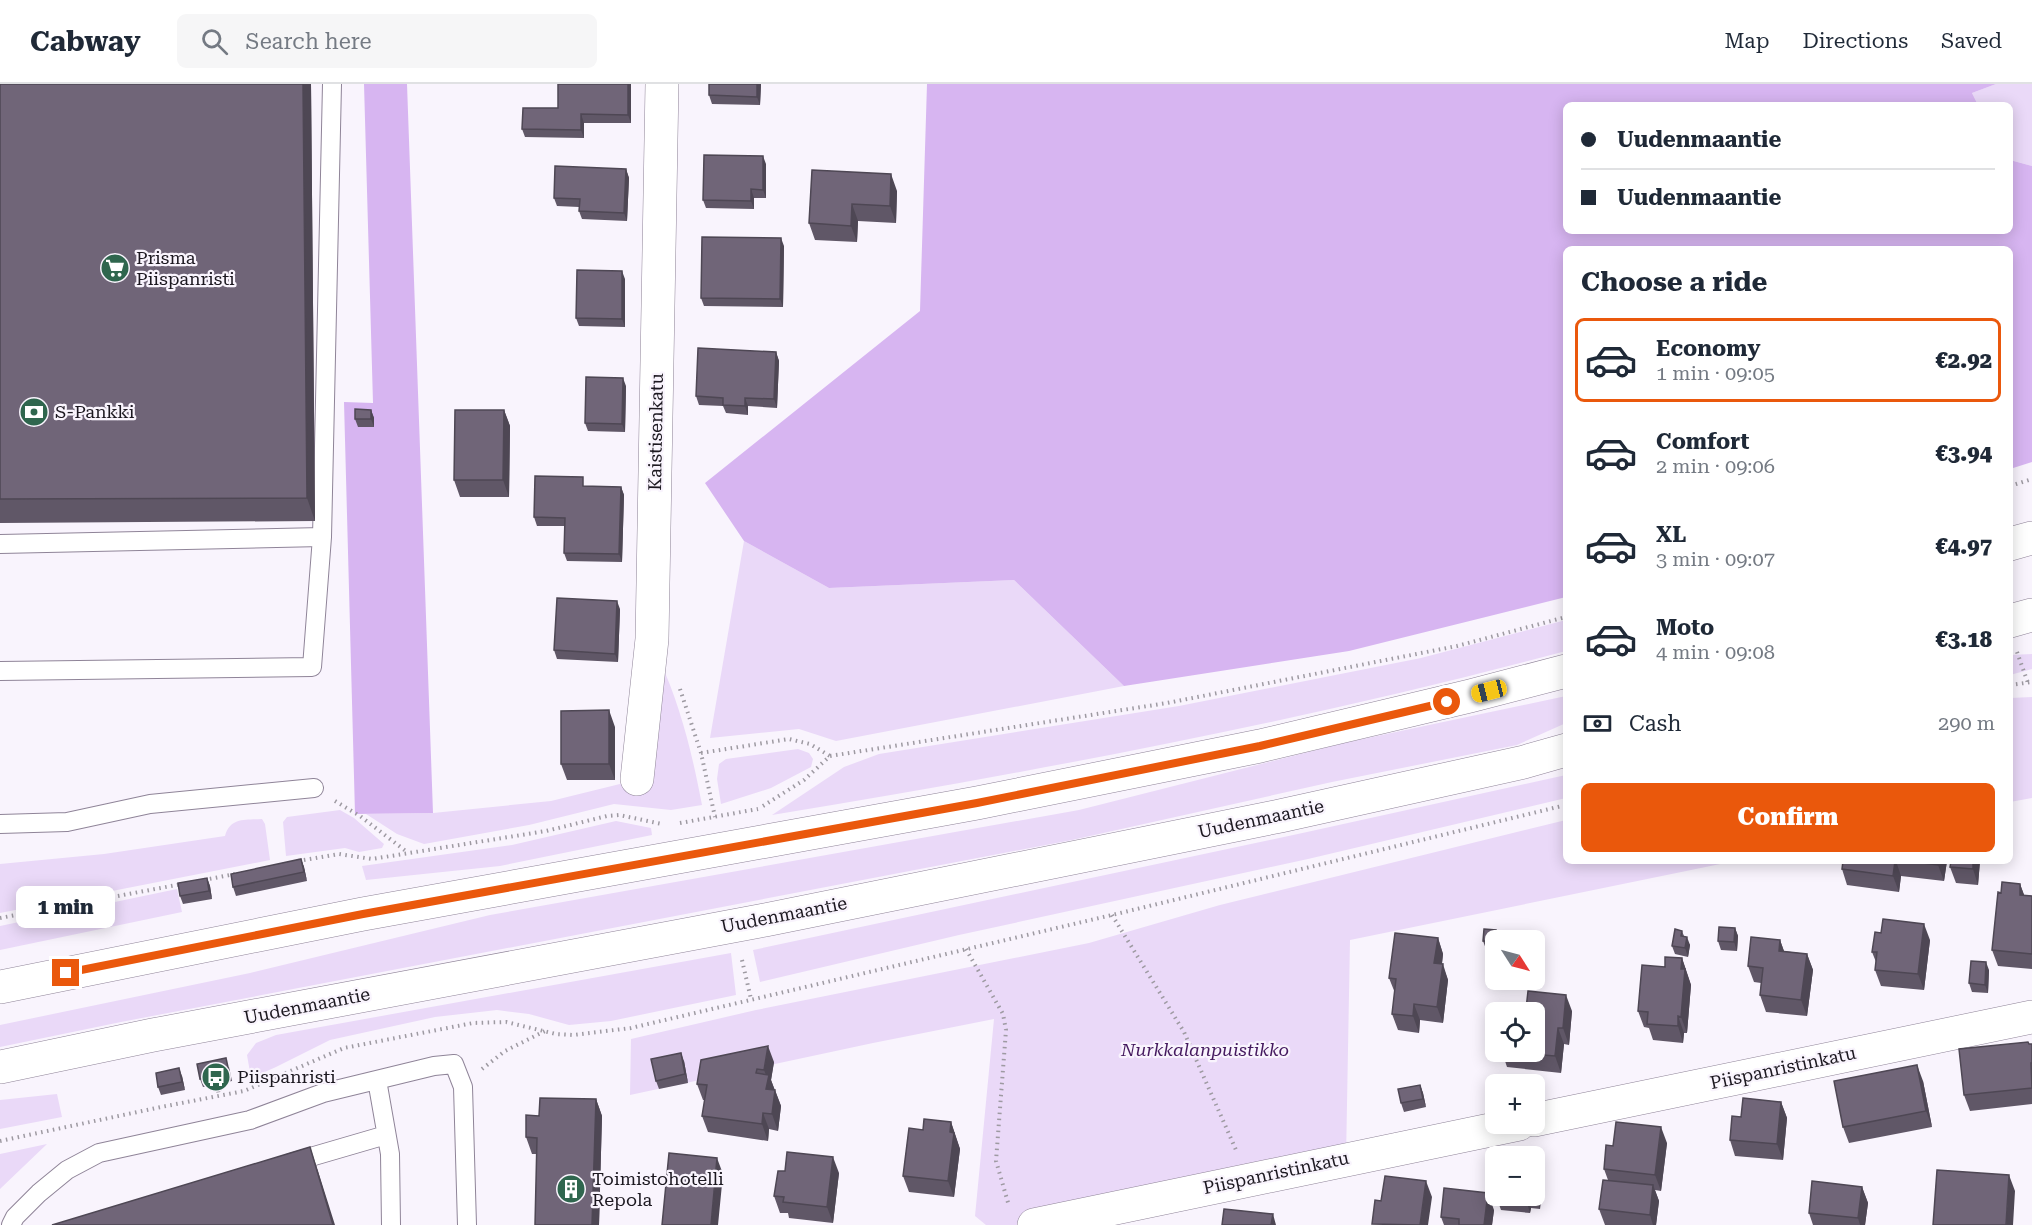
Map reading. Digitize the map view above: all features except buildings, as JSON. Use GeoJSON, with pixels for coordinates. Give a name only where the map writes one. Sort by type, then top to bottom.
{"type":"FeatureCollection","features":[{"type":"Feature","properties":{"kind":"main road","name":"Kaistisenkatu"},"geometry":{"type":"LineString","coordinates":[[637,779],[652,639],[662,84]]}},
{"type":"Feature","properties":{"kind":"main road"},"geometry":{"type":"LineString","coordinates":[[2013,543],[2032,538]]}},
{"type":"Feature","properties":{"kind":"main road"},"geometry":{"type":"LineString","coordinates":[[2013,631],[2032,615]]}},
{"type":"Feature","properties":{"kind":"main road"},"geometry":{"type":"LineString","coordinates":[[0,987],[363,914],[977,803],[1215,755],[1458,699],[1563,672]]}},
{"type":"Feature","properties":{"kind":"main road","name":"Uudenmaantie"},"geometry":{"type":"LineString","coordinates":[[0,1067],[153,1035],[765,920],[1268,818],[1524,762],[1563,751]]}},
{"type":"Feature","properties":{"kind":"main road","name":"Piispanristinkatu"},"geometry":{"type":"LineString","coordinates":[[1545,1118],[2032,1017]]}},
{"type":"Feature","properties":{"kind":"main road","name":"Piispanristinkatu"},"geometry":{"type":"LineString","coordinates":[[1023,1220],[1249,1179],[1485,1131]]}},
{"type":"Feature","properties":{"kind":"lane"},"geometry":{"type":"LineString","coordinates":[[0,671],[312,667],[322,537],[332,84]]}},
{"type":"Feature","properties":{"kind":"lane"},"geometry":{"type":"LineString","coordinates":[[0,544],[322,537]]}},
{"type":"Feature","properties":{"kind":"lane"},"geometry":{"type":"LineString","coordinates":[[0,824],[67,822],[150,804],[314,788]]}},
{"type":"Feature","properties":{"kind":"lane"},"geometry":{"type":"LineString","coordinates":[[11,1225],[15,1217],[46,1187],[67,1170],[99,1153],[250,1120],[323,1093],[434,1066],[454,1064],[463,1087],[467,1225]]}},
{"type":"Feature","properties":{"kind":"lane"},"geometry":{"type":"LineString","coordinates":[[377,1080],[390,1154],[392,1225]]}},
{"type":"Feature","properties":{"kind":"lane"},"geometry":{"type":"LineString","coordinates":[[273,1167],[386,1135]]}},
{"type":"Feature","properties":{"kind":"path"},"geometry":{"type":"LineString","coordinates":[[2013,485],[2032,479]]}},
{"type":"Feature","properties":{"kind":"path"},"geometry":{"type":"LineString","coordinates":[[288,863],[339,854],[372,859],[546,831],[607,816],[619,815],[662,824],[758,809],[804,780],[830,756],[1167,703],[1457,646],[1563,617]]}},
{"type":"Feature","properties":{"kind":"path"},"geometry":{"type":"LineString","coordinates":[[2013,635],[2030,682],[2013,685]]}},
{"type":"Feature","properties":{"kind":"path"},"geometry":{"type":"LineString","coordinates":[[680,687],[700,753],[717,824]]}},
{"type":"Feature","properties":{"kind":"path"},"geometry":{"type":"LineString","coordinates":[[700,753],[789,739],[810,744],[830,756]]}},
{"type":"Feature","properties":{"kind":"path"},"geometry":{"type":"LineString","coordinates":[[314,788],[360,816],[407,852]]}},
{"type":"Feature","properties":{"kind":"path"},"geometry":{"type":"LineString","coordinates":[[631,1028],[1563,806]]}},
{"type":"Feature","properties":{"kind":"path"},"geometry":{"type":"LineString","coordinates":[[198,881],[244,872]]}},
{"type":"Feature","properties":{"kind":"path"},"geometry":{"type":"LineString","coordinates":[[0,918],[186,884]]}},
{"type":"Feature","properties":{"kind":"path"},"geometry":{"type":"LineString","coordinates":[[1112,915],[1184,1032],[1249,1179]]}},
{"type":"Feature","properties":{"kind":"path"},"geometry":{"type":"LineString","coordinates":[[966,949],[1003,1014],[1006,1030],[996,1161],[1023,1220]]}},
{"type":"Feature","properties":{"kind":"path"},"geometry":{"type":"LineString","coordinates":[[742,960],[752,999]]}},
{"type":"Feature","properties":{"kind":"path"},"geometry":{"type":"LineString","coordinates":[[463,1087],[505,1051],[545,1031]]}},
{"type":"Feature","properties":{"kind":"path"},"geometry":{"type":"LineString","coordinates":[[216,1077],[219,1096]]}},
{"type":"Feature","properties":{"kind":"green space"},"geometry":{"type":"Polygon","coordinates":[[[1996,84],[2032,84],[2032,166],[2013,161],[2013,102],[1976,102],[1972,93],[1996,84]]]}},
{"type":"Feature","properties":{"kind":"green space"},"geometry":{"type":"Polygon","coordinates":[[[744,541],[829,588],[1014,580],[1124,686],[836,741],[799,729],[710,738],[744,541]]]}},
{"type":"Feature","properties":{"kind":"green space"},"geometry":{"type":"Polygon","coordinates":[[[1563,621],[1563,652],[1468,676],[1171,743],[972,781],[772,815],[844,767],[879,754],[1179,706],[1421,658],[1563,621]]]}},
{"type":"Feature","properties":{"kind":"green space"},"geometry":{"type":"Polygon","coordinates":[[[2032,654],[2032,669],[2013,674],[2013,655],[2032,654]]]}},
{"type":"Feature","properties":{"kind":"green space"},"geometry":{"type":"Polygon","coordinates":[[[659,659],[685,730],[702,805],[671,810],[614,804],[529,825],[424,844],[397,834],[366,814],[433,813],[551,801],[628,782],[659,659]]]}},
{"type":"Feature","properties":{"kind":"green space"},"geometry":{"type":"Polygon","coordinates":[[[1563,697],[1563,724],[1517,745],[1332,782],[1072,840],[0,1047],[0,1025],[250,973],[490,915],[1079,810],[1344,743],[1563,697]]]}},
{"type":"Feature","properties":{"kind":"green space"},"geometry":{"type":"Polygon","coordinates":[[[2032,697],[2032,798],[2013,801],[2013,698],[2032,697]]]}},
{"type":"Feature","properties":{"kind":"green space"},"geometry":{"type":"Polygon","coordinates":[[[798,749],[809,753],[813,759],[811,767],[771,788],[721,804],[717,779],[719,764],[726,759],[798,749]]]}},
{"type":"Feature","properties":{"kind":"green space"},"geometry":{"type":"Polygon","coordinates":[[[1563,776],[1563,799],[1308,859],[959,935],[760,982],[753,950],[1563,776]]]}},
{"type":"Feature","properties":{"kind":"green space"},"geometry":{"type":"Polygon","coordinates":[[[340,810],[354,818],[384,844],[382,848],[359,852],[345,848],[286,856],[283,822],[287,817],[340,810]]]}},
{"type":"Feature","properties":{"kind":"green space"},"geometry":{"type":"Polygon","coordinates":[[[262,819],[265,824],[270,860],[0,913],[0,864],[104,854],[225,836],[231,825],[239,821],[262,819]]]}},
{"type":"Feature","properties":{"kind":"green space"},"geometry":{"type":"Polygon","coordinates":[[[616,821],[651,828],[652,835],[500,866],[366,880],[362,866],[512,845],[616,821]]]}},
{"type":"Feature","properties":{"kind":"green space","name":"Nurkkalanpuistikko"},"geometry":{"type":"Polygon","coordinates":[[[1563,821],[1563,864],[1720,864],[1350,940],[1346,1159],[1034,1225],[986,1225],[975,1216],[994,1019],[630,1095],[631,1039],[756,1010],[1089,943],[1220,905],[1563,821]]]}},
{"type":"Feature","properties":{"kind":"green space"},"geometry":{"type":"Polygon","coordinates":[[[177,889],[182,912],[0,950],[0,926],[177,889]]]}},
{"type":"Feature","properties":{"kind":"green space"},"geometry":{"type":"Polygon","coordinates":[[[731,953],[736,995],[611,1021],[569,1025],[529,1014],[497,1010],[435,1017],[330,1040],[251,1078],[247,1055],[256,1043],[276,1035],[731,953]]]}},
{"type":"Feature","properties":{"kind":"green space"},"geometry":{"type":"Polygon","coordinates":[[[57,1094],[62,1117],[0,1129],[0,1100],[57,1094]]]}},
{"type":"Feature","properties":{"kind":"green space"},"geometry":{"type":"Polygon","coordinates":[[[47,1144],[0,1189],[0,1154],[47,1144]]]}},
{"type":"Feature","properties":{"kind":"shaded area"},"geometry":{"type":"Polygon","coordinates":[[[364,84],[407,84],[433,813],[355,814],[344,402],[373,403],[364,84]]]}},
{"type":"Feature","properties":{"kind":"shaded area"},"geometry":{"type":"Polygon","coordinates":[[[927,84],[1996,84],[1972,93],[1976,102],[1563,102],[1563,234],[2013,234],[2013,161],[2032,166],[2032,462],[2013,468],[2013,246],[1563,246],[1563,598],[1349,651],[1124,686],[1014,580],[829,588],[744,541],[705,483],[920,311],[927,84]]]}},
{"type":"Feature","properties":{"kind":"place","name":"Prisma Piispanristi"},"geometry":{"type":"Point","coordinates":[115,268]}},
{"type":"Feature","properties":{"kind":"place","name":"S-Pankki"},"geometry":{"type":"Point","coordinates":[34,412]}},
{"type":"Feature","properties":{"kind":"place","name":"Piispanristi"},"geometry":{"type":"Point","coordinates":[216,1077]}},
{"type":"Feature","properties":{"kind":"place","name":"Toimistohotelli Repola"},"geometry":{"type":"Point","coordinates":[571,1189]}},
{"type":"Feature","properties":{"kind":"route"},"geometry":{"type":"LineString","coordinates":[[66,973],[363,914],[977,803],[1260,746],[1447,702]]}}]}
